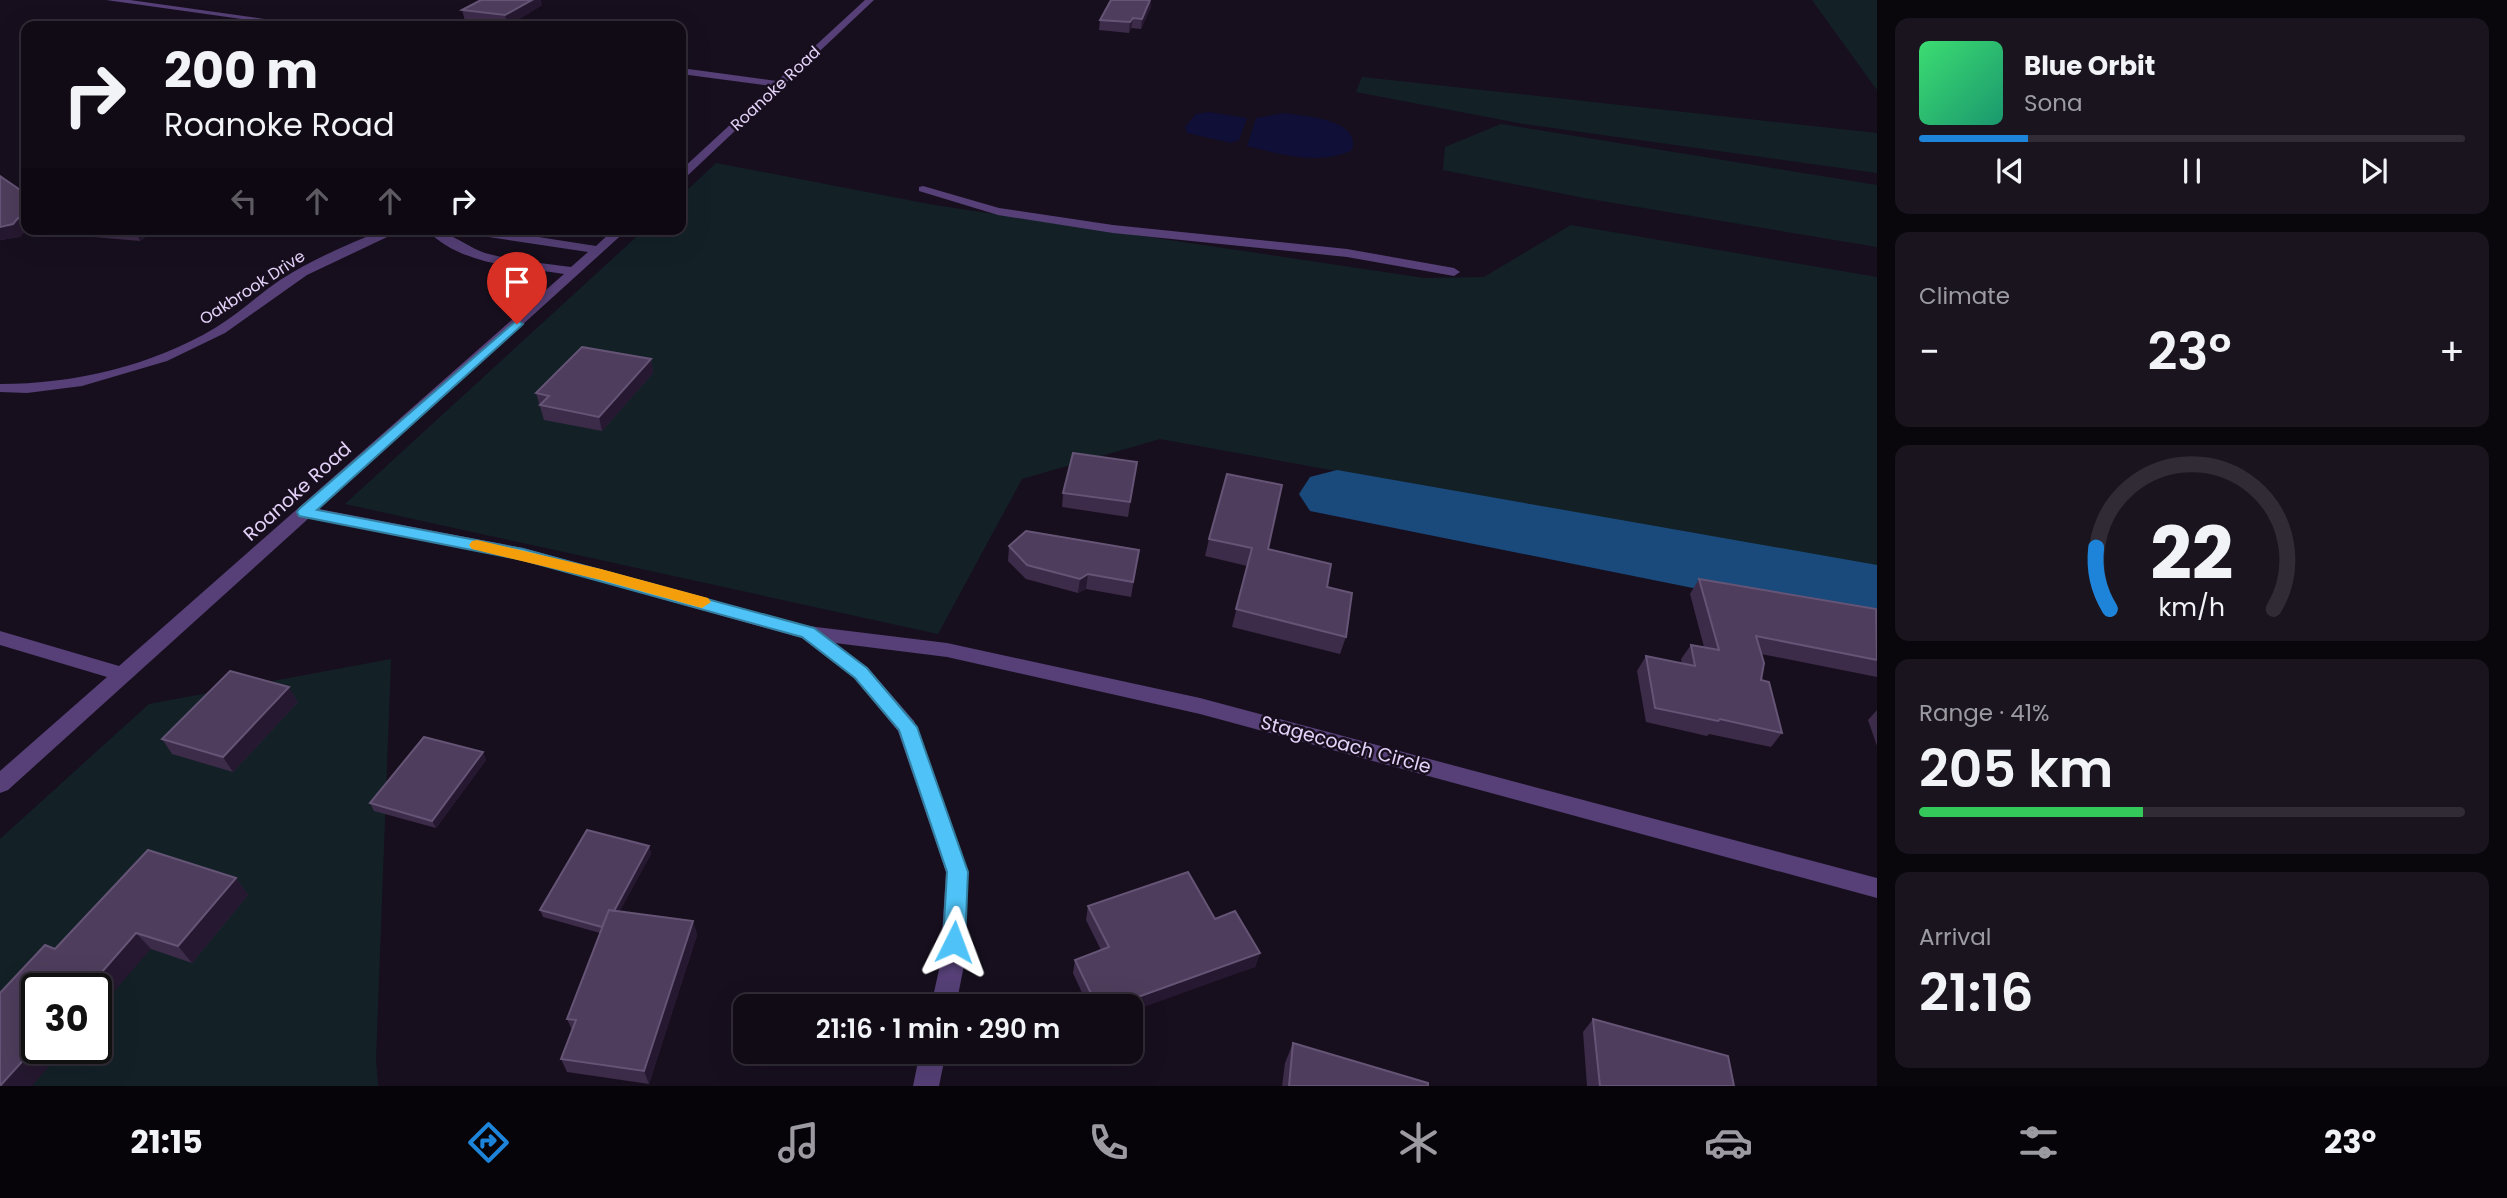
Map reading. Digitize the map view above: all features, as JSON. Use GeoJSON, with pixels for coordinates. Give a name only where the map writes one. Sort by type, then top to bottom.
{"type":"FeatureCollection","features":[{"type":"Feature","properties":{"kind":"street"},"geometry":{"type":"LineString","coordinates":[[110,0],[272,21]]}},
{"type":"Feature","properties":{"kind":"street","name":"Roanoke Road"},"geometry":{"type":"LineString","coordinates":[[686,171],[870,0]]}},
{"type":"Feature","properties":{"kind":"street"},"geometry":{"type":"LineString","coordinates":[[686,72],[779,84]]}},
{"type":"Feature","properties":{"kind":"street"},"geometry":{"type":"LineString","coordinates":[[923,189],[998,211],[1112,229],[1347,253],[1454,272]]}},
{"type":"Feature","properties":{"kind":"street","name":"Oakbrook Drive"},"geometry":{"type":"LineString","coordinates":[[0,387],[20,389],[72,383],[124,370],[178,351],[214,334],[296,275],[383,235]]}},
{"type":"Feature","properties":{"kind":"street"},"geometry":{"type":"LineString","coordinates":[[438,235],[446,243],[468,253],[575,272]]}},
{"type":"Feature","properties":{"kind":"street"},"geometry":{"type":"LineString","coordinates":[[501,235],[599,250]]}},
{"type":"Feature","properties":{"kind":"street","name":"Roanoke Road"},"geometry":{"type":"LineString","coordinates":[[0,784],[615,235]]}},
{"type":"Feature","properties":{"kind":"street"},"geometry":{"type":"LineString","coordinates":[[304,512],[523,554],[808,633],[861,673],[907,727],[931,790],[957,872],[953,965],[946,994]]}},
{"type":"Feature","properties":{"kind":"street","name":"Stagecoach Circle"},"geometry":{"type":"LineString","coordinates":[[808,633],[947,650],[1200,706],[1877,888]]}},
{"type":"Feature","properties":{"kind":"street"},"geometry":{"type":"LineString","coordinates":[[0,638],[121,674]]}},
{"type":"Feature","properties":{"kind":"street"},"geometry":{"type":"LineString","coordinates":[[926,1086],[931,1064]]}},
{"type":"Feature","properties":{"kind":"shaded area"},"geometry":{"type":"Polygon","coordinates":[[[1812,0],[1877,0],[1877,90],[1812,0]]]}},
{"type":"Feature","properties":{"kind":"shaded area"},"geometry":{"type":"Polygon","coordinates":[[[1362,77],[1877,133],[1877,173],[1524,124],[1356,92],[1362,77]]]}},
{"type":"Feature","properties":{"kind":"shaded area"},"geometry":{"type":"Polygon","coordinates":[[[1209,112],[1247,118],[1239,140],[1231,143],[1187,133],[1185,127],[1196,114],[1209,112]]]}},
{"type":"Feature","properties":{"kind":"shaded area"},"geometry":{"type":"Polygon","coordinates":[[[1284,113],[1340,125],[1353,140],[1352,150],[1340,155],[1314,158],[1247,146],[1256,118],[1284,113]]]}},
{"type":"Feature","properties":{"kind":"shaded area"},"geometry":{"type":"Polygon","coordinates":[[[1501,124],[1877,185],[1877,247],[1584,198],[1443,170],[1445,147],[1501,124]]]}},
{"type":"Feature","properties":{"kind":"shaded area"},"geometry":{"type":"Polygon","coordinates":[[[716,163],[934,205],[1424,278],[1484,277],[1571,225],[1877,277],[1877,569],[1160,439],[1022,479],[938,634],[345,504],[638,235],[686,235],[686,191],[716,163]]]}},
{"type":"Feature","properties":{"kind":"shaded area"},"geometry":{"type":"Polygon","coordinates":[[[391,659],[376,1059],[378,1086],[0,1086],[0,839],[149,704],[391,659]]]}},
{"type":"Feature","properties":{"kind":"building"},"geometry":{"type":"Polygon","coordinates":[[[481,0],[532,0],[505,15],[462,10],[481,0]]]}},
{"type":"Feature","properties":{"kind":"building"},"geometry":{"type":"Polygon","coordinates":[[[1111,0],[1150,0],[1142,19],[1133,18],[1130,22],[1100,20],[1111,0]]]}},
{"type":"Feature","properties":{"kind":"building"},"geometry":{"type":"Polygon","coordinates":[[[0,176],[21,191],[21,218],[13,224],[0,227],[0,176]]]}},
{"type":"Feature","properties":{"kind":"building"},"geometry":{"type":"Polygon","coordinates":[[[582,347],[651,359],[599,417],[540,405],[549,396],[536,393],[582,347]]]}},
{"type":"Feature","properties":{"kind":"building"},"geometry":{"type":"Polygon","coordinates":[[[1073,453],[1137,462],[1130,502],[1063,493],[1073,453]]]}},
{"type":"Feature","properties":{"kind":"building"},"geometry":{"type":"Polygon","coordinates":[[[1227,474],[1282,485],[1268,549],[1331,564],[1327,587],[1352,593],[1346,637],[1236,609],[1252,548],[1209,539],[1227,474]]]}},
{"type":"Feature","properties":{"kind":"building"},"geometry":{"type":"Polygon","coordinates":[[[1026,531],[1139,550],[1133,582],[1088,574],[1080,579],[1027,565],[1009,546],[1026,531]]]}},
{"type":"Feature","properties":{"kind":"building"},"geometry":{"type":"Polygon","coordinates":[[[1699,579],[1876,609],[1877,660],[1756,636],[1764,663],[1761,680],[1769,682],[1782,733],[1655,708],[1646,656],[1695,666],[1691,645],[1719,650],[1699,579]]]}},
{"type":"Feature","properties":{"kind":"building"},"geometry":{"type":"Polygon","coordinates":[[[230,671],[289,687],[223,757],[162,739],[230,671]]]}},
{"type":"Feature","properties":{"kind":"building"},"geometry":{"type":"Polygon","coordinates":[[[424,737],[483,752],[432,821],[370,803],[424,737]]]}},
{"type":"Feature","properties":{"kind":"building"},"geometry":{"type":"Polygon","coordinates":[[[587,830],[649,846],[614,911],[609,910],[602,927],[540,910],[587,830]]]}},
{"type":"Feature","properties":{"kind":"building"},"geometry":{"type":"Polygon","coordinates":[[[148,850],[236,878],[178,946],[136,933],[101,973],[21,973],[21,1063],[0,1086],[0,993],[45,945],[55,949],[148,850]]]}},
{"type":"Feature","properties":{"kind":"building"},"geometry":{"type":"Polygon","coordinates":[[[1188,872],[1215,919],[1235,911],[1260,953],[1143,995],[1091,994],[1075,960],[1109,947],[1088,906],[1188,872]]]}},
{"type":"Feature","properties":{"kind":"building"},"geometry":{"type":"Polygon","coordinates":[[[609,910],[693,921],[644,1071],[561,1059],[576,1020],[567,1019],[609,910]]]}},
{"type":"Feature","properties":{"kind":"building"},"geometry":{"type":"Polygon","coordinates":[[[1593,1019],[1728,1056],[1734,1086],[1600,1086],[1593,1019]]]}},
{"type":"Feature","properties":{"kind":"building"},"geometry":{"type":"Polygon","coordinates":[[[1293,1043],[1428,1083],[1428,1086],[1289,1086],[1293,1043]]]}},
{"type":"Feature","properties":{"kind":"taxiway"},"geometry":{"type":"LineString","coordinates":[[1337,494],[1877,595]]}},
{"type":"Feature","properties":{"kind":"slow traffic"},"geometry":{"type":"LineString","coordinates":[[477,545],[523,554],[702,602]]}},
{"type":"Feature","properties":{"kind":"route"},"geometry":{"type":"LineString","coordinates":[[517,324],[304,512],[523,554],[808,633],[861,673],[907,727],[936,803],[957,872],[954,942]]}}]}
